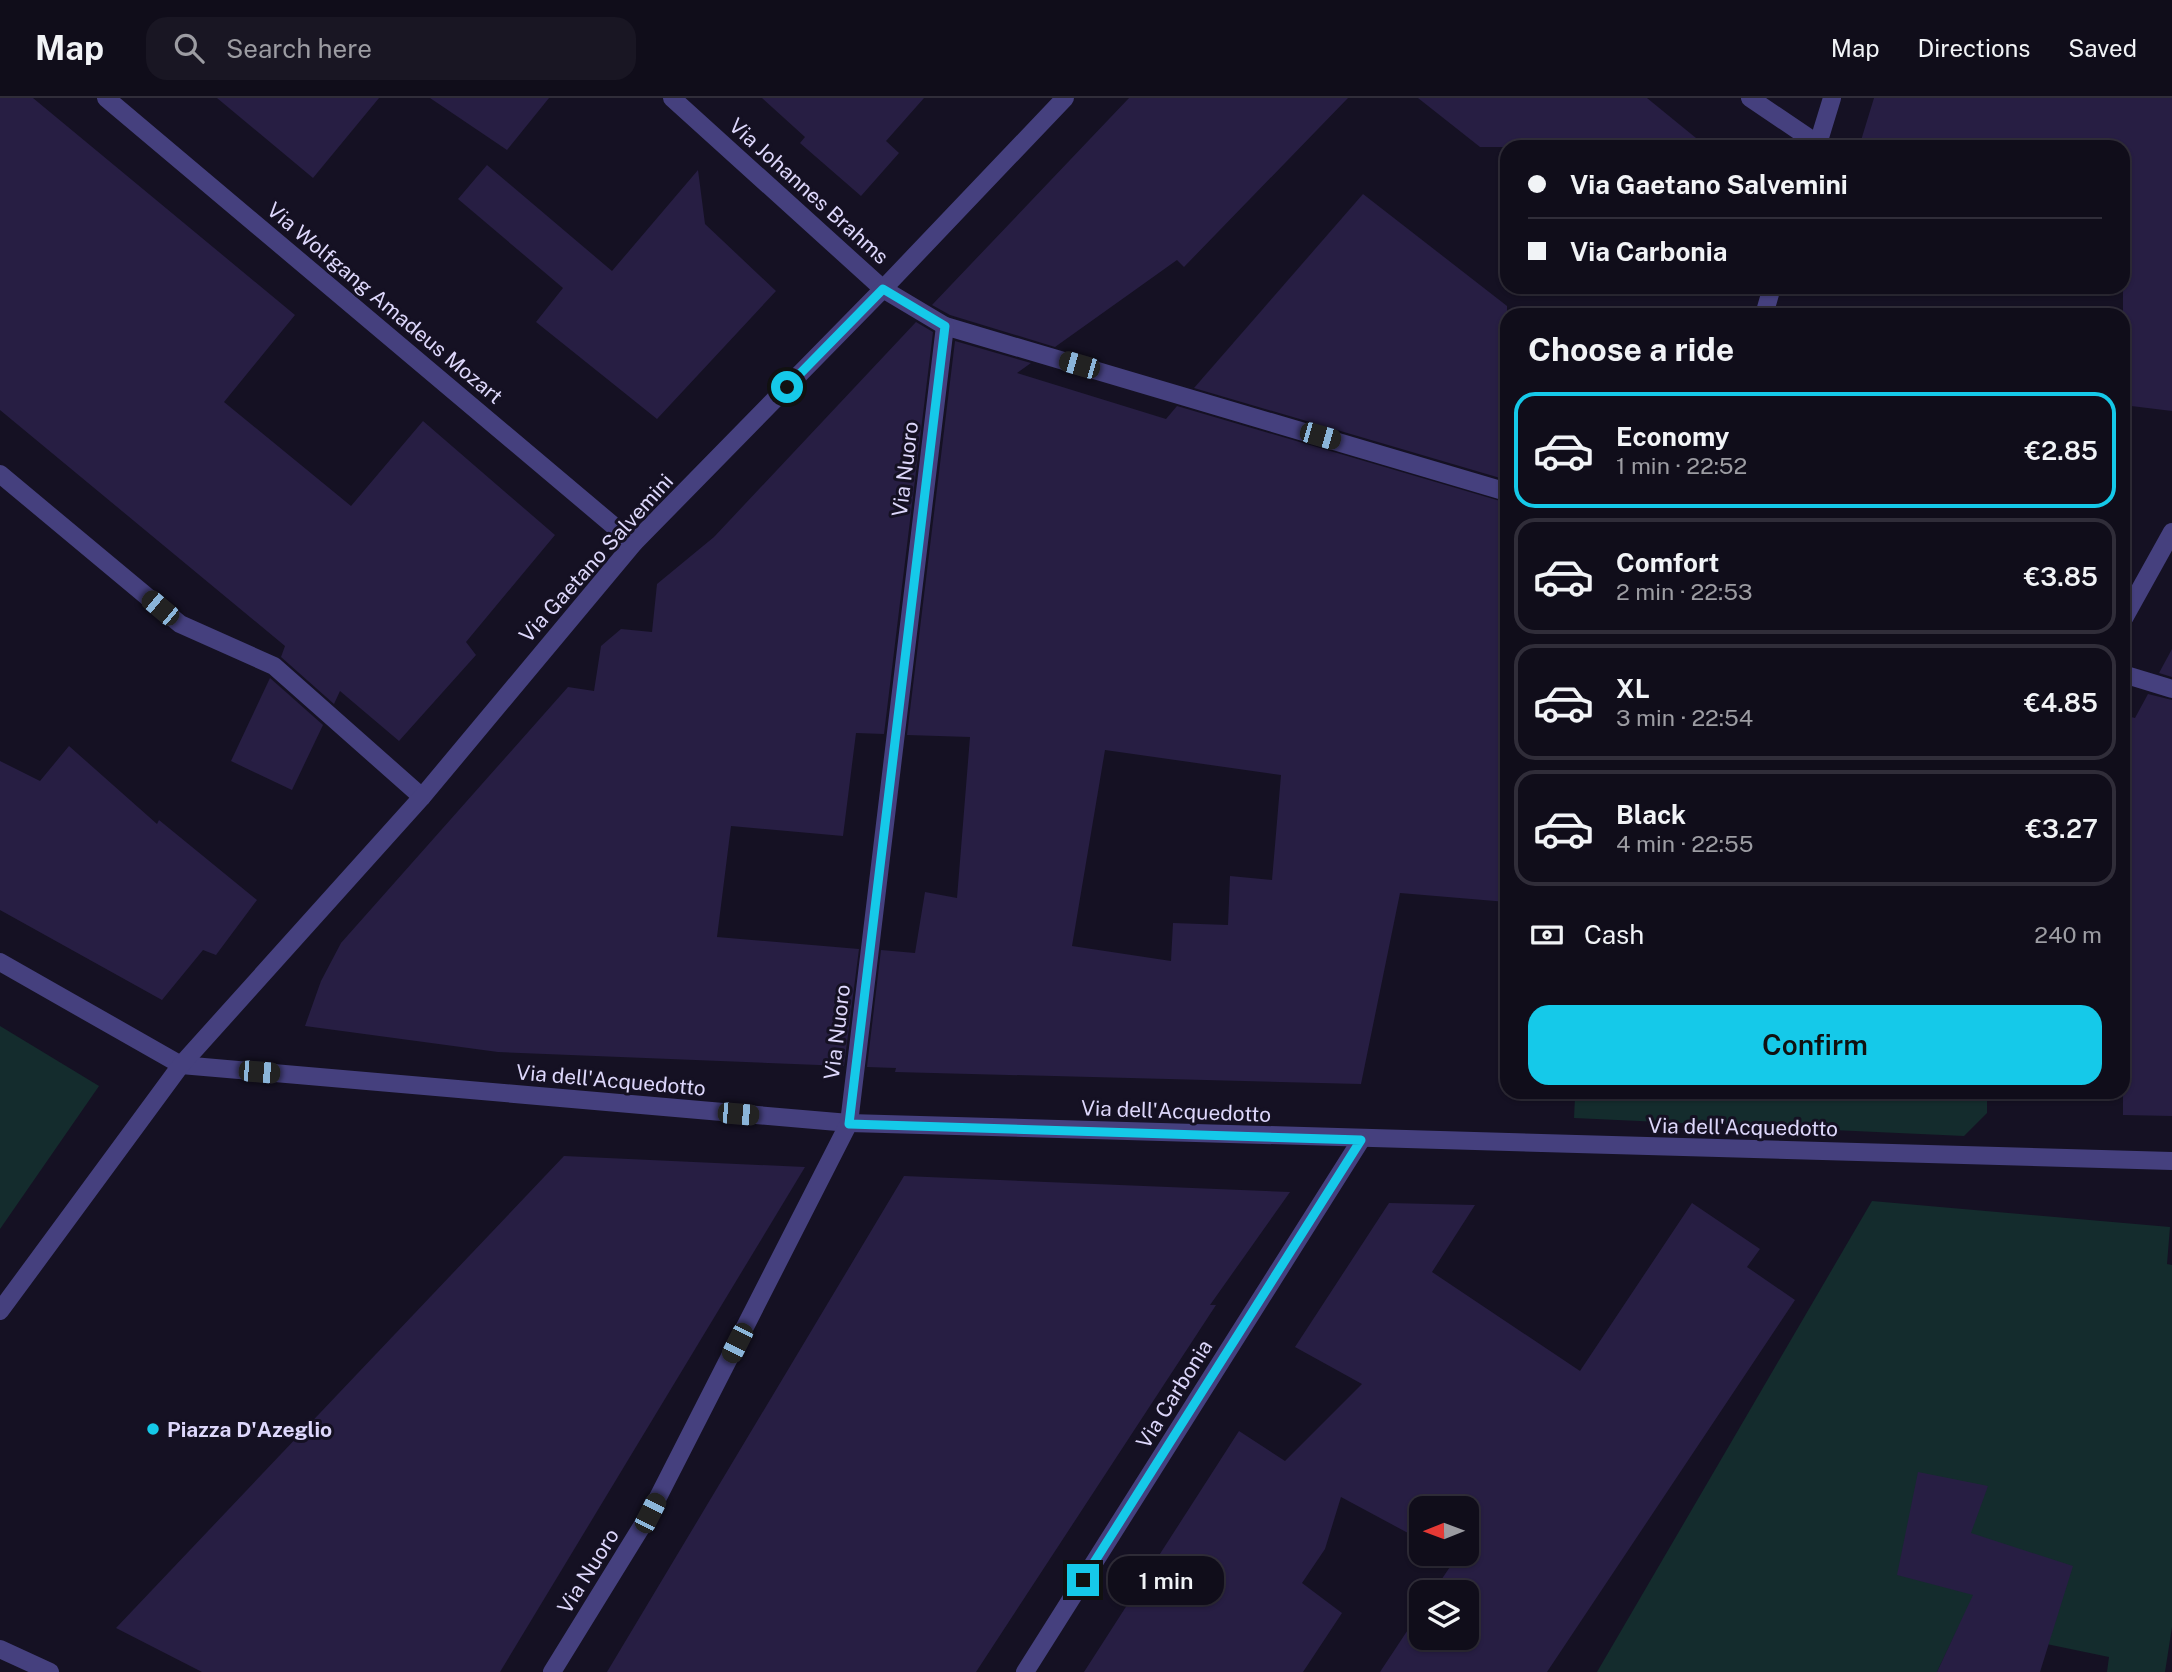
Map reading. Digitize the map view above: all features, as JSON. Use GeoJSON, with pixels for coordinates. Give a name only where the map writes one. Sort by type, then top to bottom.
{"type":"FeatureCollection","features":[{"type":"Feature","properties":{"kind":"street","name":"Via Wolfgang Amadeus Mozart"},"geometry":{"type":"LineString","coordinates":[[106,98],[634,543]]}},
{"type":"Feature","properties":{"kind":"street","name":"Via Johannes Brahms"},"geometry":{"type":"LineString","coordinates":[[673,98],[883,289],[945,326],[1500,490]]}},
{"type":"Feature","properties":{"kind":"street","name":"Via Gaetano Salvemini"},"geometry":{"type":"LineString","coordinates":[[181,1065],[422,797],[634,543],[883,289],[1065,98]]}},
{"type":"Feature","properties":{"kind":"street"},"geometry":{"type":"LineString","coordinates":[[1750,98],[1809,140]]}},
{"type":"Feature","properties":{"kind":"street"},"geometry":{"type":"LineString","coordinates":[[1819,140],[1832,98]]}},
{"type":"Feature","properties":{"kind":"street","name":"Via Nuoro"},"geometry":{"type":"LineString","coordinates":[[552,1672],[650,1513],[849,1124],[945,326]]}},
{"type":"Feature","properties":{"kind":"street"},"geometry":{"type":"LineString","coordinates":[[0,474],[180,624],[274,666],[422,797]]}},
{"type":"Feature","properties":{"kind":"street"},"geometry":{"type":"LineString","coordinates":[[2130,608],[2172,533]]}},
{"type":"Feature","properties":{"kind":"street"},"geometry":{"type":"LineString","coordinates":[[2130,676],[2172,689]]}},
{"type":"Feature","properties":{"kind":"street"},"geometry":{"type":"LineString","coordinates":[[0,962],[181,1065],[0,1311]]}},
{"type":"Feature","properties":{"kind":"street","name":"Via dell'Acquedotto"},"geometry":{"type":"LineString","coordinates":[[181,1065],[849,1124],[2172,1161]]}},
{"type":"Feature","properties":{"kind":"street","name":"Via Carbonia"},"geometry":{"type":"LineString","coordinates":[[1025,1672],[1361,1140]]}},
{"type":"Feature","properties":{"kind":"street"},"geometry":{"type":"LineString","coordinates":[[0,1648],[50,1672]]}},
{"type":"Feature","properties":{"kind":"green space"},"geometry":{"type":"Polygon","coordinates":[[[0,1026],[99,1086],[0,1229],[0,1026]]]}},
{"type":"Feature","properties":{"kind":"green space"},"geometry":{"type":"Polygon","coordinates":[[[1575,1099],[1987,1099],[1987,1113],[1964,1136],[1574,1118],[1575,1099]]]}},
{"type":"Feature","properties":{"kind":"green space"},"geometry":{"type":"Polygon","coordinates":[[[1872,1201],[2170,1227],[2167,1264],[2172,1265],[2172,1627],[2165,1672],[2107,1672],[2109,1657],[1959,1626],[1937,1672],[1597,1672],[1872,1201]]]}},
{"type":"Feature","properties":{"kind":"building"},"geometry":{"type":"Polygon","coordinates":[[[0,98],[33,98],[295,315],[224,402],[351,506],[423,421],[555,535],[466,642],[476,655],[399,741],[340,691],[334,704],[281,657],[285,646],[0,410],[0,98]]]}},
{"type":"Feature","properties":{"kind":"building"},"geometry":{"type":"Polygon","coordinates":[[[217,98],[379,98],[313,178],[217,98]]]}},
{"type":"Feature","properties":{"kind":"building"},"geometry":{"type":"Polygon","coordinates":[[[430,98],[549,98],[507,150],[430,98]]]}},
{"type":"Feature","properties":{"kind":"building"},"geometry":{"type":"Polygon","coordinates":[[[762,98],[924,98],[886,141],[899,153],[861,196],[800,143],[805,137],[762,98]]]}},
{"type":"Feature","properties":{"kind":"building"},"geometry":{"type":"Polygon","coordinates":[[[1129,98],[1348,98],[1184,267],[1177,260],[1055,347],[950,315],[932,305],[1129,98]]]}},
{"type":"Feature","properties":{"kind":"building"},"geometry":{"type":"Polygon","coordinates":[[[1418,98],[1647,98],[1698,140],[1500,140],[1500,147],[1480,147],[1418,98]]]}},
{"type":"Feature","properties":{"kind":"building"},"geometry":{"type":"Polygon","coordinates":[[[1874,98],[2172,98],[2172,411],[2130,406],[2130,308],[2123,308],[2123,294],[2130,294],[2130,140],[1861,140],[1874,98]]]}},
{"type":"Feature","properties":{"kind":"building"},"geometry":{"type":"Polygon","coordinates":[[[487,165],[612,271],[698,170],[705,224],[776,291],[657,419],[536,322],[563,288],[458,199],[487,165]]]}},
{"type":"Feature","properties":{"kind":"building"},"geometry":{"type":"Polygon","coordinates":[[[1363,194],[1507,306],[1500,308],[1500,478],[1194,388],[1363,194]]]}},
{"type":"Feature","properties":{"kind":"building"},"geometry":{"type":"Polygon","coordinates":[[[916,322],[933,332],[884,734],[856,733],[843,836],[731,826],[717,937],[859,949],[844,1066],[498,1052],[305,1026],[321,981],[341,943],[568,687],[594,691],[601,646],[621,629],[652,632],[657,584],[714,537],[916,322]]]}},
{"type":"Feature","properties":{"kind":"building"},"geometry":{"type":"Polygon","coordinates":[[[955,341],[1031,363],[1017,373],[1166,419],[1177,406],[1500,501],[1500,901],[1400,893],[1361,1084],[895,1072],[896,1068],[867,1067],[881,950],[915,953],[925,892],[957,898],[970,737],[907,735],[955,341]],[[1105,750],[1072,946],[1171,961],[1173,923],[1228,925],[1230,876],[1272,880],[1281,775],[1105,750]]]}},
{"type":"Feature","properties":{"kind":"building"},"geometry":{"type":"Polygon","coordinates":[[[2172,649],[2172,677],[2159,673],[2172,649]]]}},
{"type":"Feature","properties":{"kind":"building"},"geometry":{"type":"Polygon","coordinates":[[[270,678],[323,725],[292,790],[231,761],[270,678]]]}},
{"type":"Feature","properties":{"kind":"building"},"geometry":{"type":"Polygon","coordinates":[[[2148,694],[2172,700],[2172,1116],[2123,1115],[2123,1099],[2130,1099],[2130,717],[2135,718],[2148,694]]]}},
{"type":"Feature","properties":{"kind":"building"},"geometry":{"type":"Polygon","coordinates":[[[69,746],[157,824],[159,820],[257,900],[216,955],[203,950],[162,1000],[0,910],[0,761],[40,781],[69,746]]]}},
{"type":"Feature","properties":{"kind":"building"},"geometry":{"type":"Polygon","coordinates":[[[564,1156],[805,1167],[500,1672],[202,1672],[116,1628],[564,1156]]]}},
{"type":"Feature","properties":{"kind":"building"},"geometry":{"type":"Polygon","coordinates":[[[904,1176],[1290,1192],[1210,1305],[1216,1305],[976,1672],[607,1672],[904,1176]]]}},
{"type":"Feature","properties":{"kind":"building"},"geometry":{"type":"Polygon","coordinates":[[[1389,1203],[1475,1205],[1432,1272],[1580,1371],[1692,1203],[1760,1249],[1747,1267],[1795,1300],[1547,1672],[1380,1672],[1409,1628],[1409,1650],[1479,1650],[1479,1580],[1441,1580],[1451,1566],[1479,1566],[1479,1496],[1409,1496],[1409,1534],[1341,1497],[1325,1549],[1302,1583],[1342,1613],[1303,1672],[1084,1672],[1239,1431],[1285,1461],[1362,1384],[1295,1347],[1389,1203]]]}},
{"type":"Feature","properties":{"kind":"building"},"geometry":{"type":"Polygon","coordinates":[[[1918,1472],[1988,1486],[1971,1533],[2073,1566],[2040,1672],[1937,1672],[1973,1595],[1897,1575],[1918,1472]]]}},
{"type":"Feature","properties":{"kind":"place","name":"Piazza D'Azeglio"},"geometry":{"type":"Point","coordinates":[153,1429]}},
{"type":"Feature","properties":{"kind":"route"},"geometry":{"type":"LineString","coordinates":[[787,387],[883,289],[945,326],[849,1124],[1361,1140],[1083,1580]]}}]}
